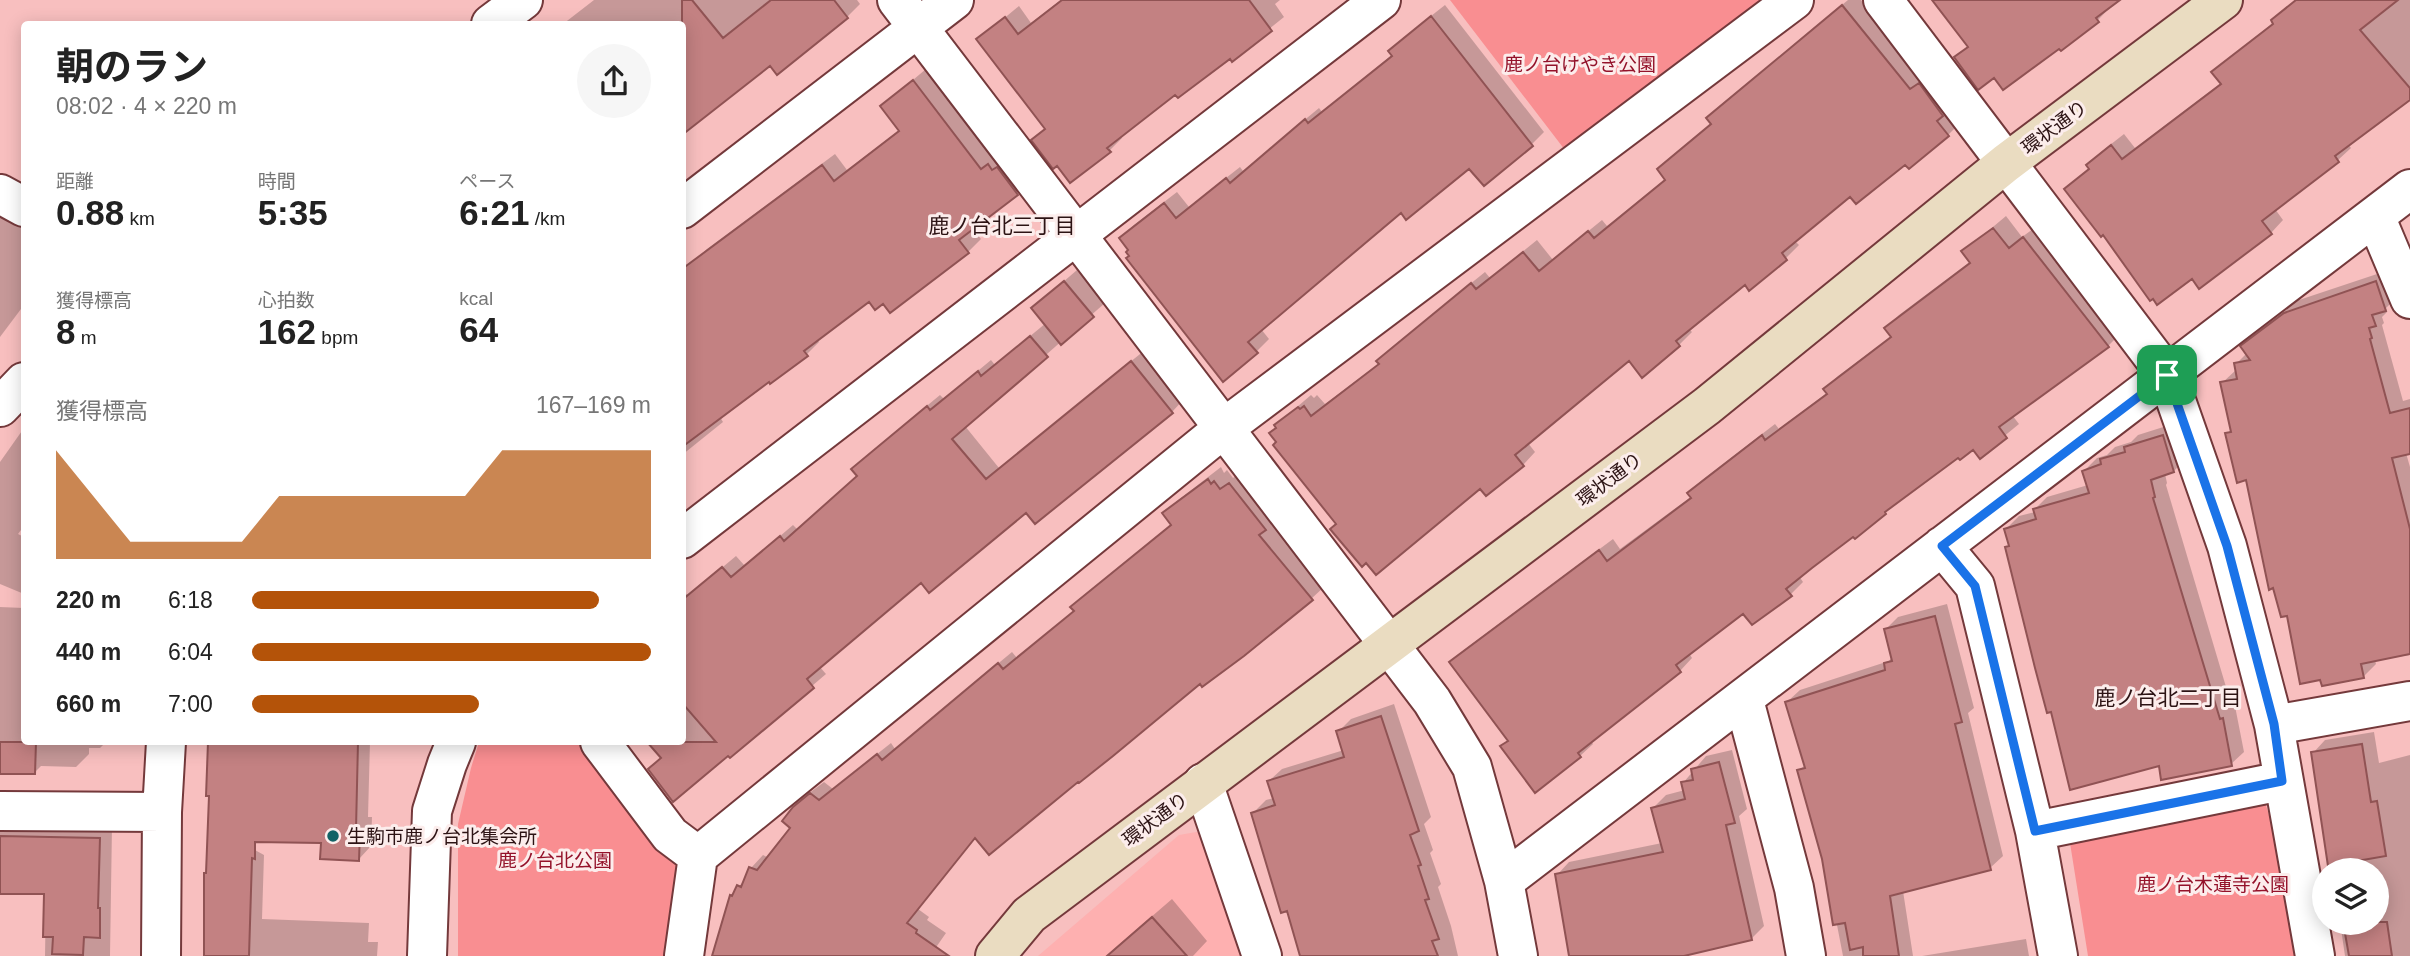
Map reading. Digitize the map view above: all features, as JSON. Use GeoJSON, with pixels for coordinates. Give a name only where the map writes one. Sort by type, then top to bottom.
{"type":"FeatureCollection","features":[{"type":"Feature","properties":{"kind":"street"},"geometry":{"type":"LineString","coordinates":[[495,21],[523,0]]}},
{"type":"Feature","properties":{"kind":"street"},"geometry":{"type":"LineString","coordinates":[[686,205],[907,14],[954,0]]}},
{"type":"Feature","properties":{"kind":"street"},"geometry":{"type":"LineString","coordinates":[[686,536],[1381,0]]}},
{"type":"Feature","properties":{"kind":"street"},"geometry":{"type":"LineString","coordinates":[[684,956],[698,856],[1223,428],[1794,0]]}},
{"type":"Feature","properties":{"kind":"street"},"geometry":{"type":"LineString","coordinates":[[1883,0],[2167,375],[2227,546],[2274,724],[2315,956]]}},
{"type":"Feature","properties":{"kind":"street","name":"環状通り"},"geometry":{"type":"LineString","coordinates":[[995,956],[1029,915],[1707,406],[2006,163],[2223,0]]}},
{"type":"Feature","properties":{"kind":"street"},"geometry":{"type":"LineString","coordinates":[[907,14],[1432,701],[1472,767],[1504,881],[1518,956]]}},
{"type":"Feature","properties":{"kind":"street"},"geometry":{"type":"LineString","coordinates":[[1504,881],[2410,189]]}},
{"type":"Feature","properties":{"kind":"street"},"geometry":{"type":"LineString","coordinates":[[0,194],[21,205]]}},
{"type":"Feature","properties":{"kind":"street"},"geometry":{"type":"LineString","coordinates":[[2375,216],[2410,299]]}},
{"type":"Feature","properties":{"kind":"street"},"geometry":{"type":"LineString","coordinates":[[0,407],[21,385]]}},
{"type":"Feature","properties":{"kind":"street"},"geometry":{"type":"LineString","coordinates":[[1942,546],[1975,586],[2035,831],[2058,956]]}},
{"type":"Feature","properties":{"kind":"street"},"geometry":{"type":"LineString","coordinates":[[1744,700],[1794,888],[1806,956]]}},
{"type":"Feature","properties":{"kind":"street"},"geometry":{"type":"LineString","coordinates":[[2274,724],[2410,701]]}},
{"type":"Feature","properties":{"kind":"street"},"geometry":{"type":"LineString","coordinates":[[162,956],[162,812],[166,745]]}},
{"type":"Feature","properties":{"kind":"street"},"geometry":{"type":"LineString","coordinates":[[427,956],[432,811],[455,745]]}},
{"type":"Feature","properties":{"kind":"street"},"geometry":{"type":"LineString","coordinates":[[602,745],[670,835],[698,856]]}},
{"type":"Feature","properties":{"kind":"street"},"geometry":{"type":"LineString","coordinates":[[2035,831],[2282,781]]}},
{"type":"Feature","properties":{"kind":"street"},"geometry":{"type":"LineString","coordinates":[[1203,783],[1262,956]]}},
{"type":"Feature","properties":{"kind":"street"},"geometry":{"type":"LineString","coordinates":[[0,811],[162,812]]}},
{"type":"Feature","properties":{"kind":"shaded area"},"geometry":{"type":"Polygon","coordinates":[[[1202,831],[1242,956],[1038,956],[1179,835],[1202,831]]]}},
{"type":"Feature","properties":{"kind":"green space","name":"鹿ノ台けやき公園"},"geometry":{"type":"Polygon","coordinates":[[[1450,0],[1768,0],[1568,154],[1450,0]]]}},
{"type":"Feature","properties":{"kind":"green space","name":"鹿ノ台北公園"},"geometry":{"type":"Polygon","coordinates":[[[478,745],[585,745],[689,871],[670,956],[458,956],[458,824],[478,745]]]}},
{"type":"Feature","properties":{"kind":"green space","name":"鹿ノ台木蓮寺公園"},"geometry":{"type":"Polygon","coordinates":[[[2264,799],[2282,857],[2301,956],[2088,956],[2070,843],[2264,799]]]}},
{"type":"Feature","properties":{"kind":"building"},"geometry":{"type":"Polygon","coordinates":[[[682,0],[692,0],[723,38],[771,0],[834,0],[848,18],[777,75],[770,66],[686,132],[686,21],[682,21],[682,0]]]}},
{"type":"Feature","properties":{"kind":"building"},"geometry":{"type":"Polygon","coordinates":[[[1062,0],[1249,0],[1272,31],[1178,98],[1175,95],[1107,148],[1111,152],[1070,183],[1057,166],[1053,169],[1031,140],[1045,129],[976,39],[1005,17],[1018,34],[1062,0]]]}},
{"type":"Feature","properties":{"kind":"building"},"geometry":{"type":"Polygon","coordinates":[[[1932,0],[2120,0],[2096,18],[2099,22],[2003,90],[1994,78],[1978,90],[1954,57],[1968,47],[1932,0]]]}},
{"type":"Feature","properties":{"kind":"building"},"geometry":{"type":"Polygon","coordinates":[[[2296,0],[2398,0],[2360,30],[2410,88],[2410,100],[2335,156],[2339,162],[2262,221],[2272,234],[2199,289],[2192,279],[2157,305],[2153,299],[2150,301],[2103,235],[2101,237],[2064,189],[2089,169],[2086,165],[2111,145],[2122,159],[2221,84],[2211,72],[2273,24],[2271,20],[2296,0]]]}},
{"type":"Feature","properties":{"kind":"building"},"geometry":{"type":"Polygon","coordinates":[[[1842,5],[1910,89],[1919,83],[1943,116],[1937,121],[1949,136],[1909,169],[1905,165],[1856,204],[1850,197],[1782,253],[1787,260],[1749,291],[1745,285],[1676,341],[1680,346],[1642,378],[1629,361],[1515,455],[1524,466],[1486,496],[1480,489],[1376,575],[1366,563],[1362,567],[1330,529],[1336,524],[1273,445],[1276,442],[1269,433],[1276,428],[1274,425],[1298,407],[1300,409],[1304,406],[1311,416],[1379,364],[1376,361],[1471,283],[1476,289],[1523,252],[1539,271],[1588,231],[1594,238],[1665,180],[1657,169],[1711,124],[1706,118],[1842,5]]]}},
{"type":"Feature","properties":{"kind":"building"},"geometry":{"type":"Polygon","coordinates":[[[1431,16],[1533,146],[1484,186],[1469,169],[1406,220],[1401,213],[1248,342],[1258,353],[1223,382],[1126,258],[1129,256],[1126,252],[1128,250],[1119,238],[1164,203],[1176,218],[1226,178],[1230,183],[1305,119],[1308,123],[1392,56],[1388,51],[1431,16]]]}},
{"type":"Feature","properties":{"kind":"building"},"geometry":{"type":"Polygon","coordinates":[[[913,80],[981,169],[988,164],[992,170],[997,167],[1018,195],[959,240],[969,253],[890,313],[883,304],[875,310],[869,302],[804,351],[808,356],[686,444],[686,266],[822,165],[834,181],[899,131],[880,106],[913,80]]]}},
{"type":"Feature","properties":{"kind":"building"},"geometry":{"type":"Polygon","coordinates":[[[1993,228],[2009,248],[2023,237],[2109,347],[1999,427],[2007,438],[1980,459],[1973,450],[1960,460],[1958,458],[1786,589],[1792,596],[1752,625],[1743,614],[1676,665],[1681,672],[1578,753],[1581,757],[1535,793],[1500,746],[1508,741],[1449,662],[1599,550],[1607,561],[1691,498],[1687,493],[1762,435],[1765,440],[1827,394],[1823,389],[1891,337],[1884,328],[1970,263],[1961,251],[1993,228]]]}},
{"type":"Feature","properties":{"kind":"building"},"geometry":{"type":"Polygon","coordinates":[[[1064,281],[1094,317],[1061,345],[1031,308],[1064,281]]]}},
{"type":"Feature","properties":{"kind":"building"},"geometry":{"type":"Polygon","coordinates":[[[2376,281],[2386,311],[2372,315],[2376,326],[2369,328],[2370,339],[2390,413],[2410,408],[2410,454],[2392,458],[2410,529],[2410,654],[2361,664],[2364,678],[2322,686],[2320,680],[2300,684],[2287,616],[2281,617],[2273,588],[2269,590],[2246,480],[2237,483],[2225,433],[2231,432],[2220,382],[2237,379],[2234,363],[2250,360],[2240,346],[2284,313],[2376,281]]]}},
{"type":"Feature","properties":{"kind":"building"},"geometry":{"type":"Polygon","coordinates":[[[1030,336],[1048,357],[952,439],[986,479],[1131,361],[1173,413],[1035,524],[1026,513],[929,593],[921,583],[807,679],[814,688],[673,802],[648,769],[661,758],[650,745],[716,742],[686,708],[686,597],[722,567],[731,577],[780,536],[784,541],[857,476],[851,469],[927,406],[930,410],[978,371],[981,376],[1030,336]]]}},
{"type":"Feature","properties":{"kind":"building"},"geometry":{"type":"Polygon","coordinates":[[[2163,435],[2174,472],[2151,480],[2153,498],[2220,719],[2223,718],[2232,766],[2161,780],[2159,766],[2070,790],[2051,712],[2047,713],[2035,668],[2005,547],[2009,546],[2004,529],[2036,519],[2033,509],[2089,493],[2082,471],[2101,464],[2100,459],[2125,452],[2124,447],[2163,435]]]}},
{"type":"Feature","properties":{"kind":"building"},"geometry":{"type":"Polygon","coordinates":[[[1208,479],[1211,484],[1214,481],[1220,489],[1229,483],[1266,530],[1259,535],[1313,600],[1244,656],[1202,687],[1200,684],[989,855],[975,838],[907,923],[917,930],[916,933],[949,956],[712,956],[730,895],[732,896],[737,885],[741,887],[749,867],[757,870],[790,828],[782,821],[793,807],[810,793],[819,800],[877,754],[882,760],[998,663],[1003,669],[1074,611],[1070,607],[1171,525],[1162,513],[1208,479]]]}},
{"type":"Feature","properties":{"kind":"building"},"geometry":{"type":"Polygon","coordinates":[[[1935,616],[1962,722],[1955,724],[1991,870],[1890,896],[1899,956],[1863,956],[1863,947],[1850,950],[1845,923],[1833,925],[1822,859],[1797,770],[1805,768],[1785,702],[1885,670],[1884,663],[1892,661],[1884,629],[1935,616]]]}},
{"type":"Feature","properties":{"kind":"building"},"geometry":{"type":"Polygon","coordinates":[[[1381,716],[1419,831],[1410,835],[1429,899],[1425,900],[1439,939],[1432,941],[1438,956],[1300,956],[1287,911],[1281,913],[1251,813],[1275,805],[1267,781],[1344,757],[1336,731],[1381,716]]]}},
{"type":"Feature","properties":{"kind":"building"},"geometry":{"type":"Polygon","coordinates":[[[0,742],[36,745],[35,774],[0,774],[0,742]]]}},
{"type":"Feature","properties":{"kind":"building"},"geometry":{"type":"Polygon","coordinates":[[[2362,744],[2371,802],[2377,801],[2386,856],[2327,858],[2311,752],[2362,744]]]}},
{"type":"Feature","properties":{"kind":"building"},"geometry":{"type":"Polygon","coordinates":[[[208,745],[358,745],[356,829],[360,830],[359,861],[320,859],[321,843],[255,842],[255,859],[252,858],[249,956],[204,956],[204,873],[209,796],[206,796],[208,745]]]}},
{"type":"Feature","properties":{"kind":"building"},"geometry":{"type":"Polygon","coordinates":[[[1719,762],[1735,823],[1726,825],[1752,940],[1684,956],[1569,956],[1555,874],[1663,852],[1651,808],[1685,799],[1681,782],[1693,780],[1691,769],[1719,762]]]}},
{"type":"Feature","properties":{"kind":"building"},"geometry":{"type":"Polygon","coordinates":[[[0,836],[100,838],[100,938],[84,937],[83,955],[52,954],[53,937],[43,937],[44,894],[0,894],[0,836]]]}},
{"type":"Feature","properties":{"kind":"building"},"geometry":{"type":"Polygon","coordinates":[[[1152,917],[1187,956],[1107,956],[1152,917]]]}},
{"type":"Feature","properties":{"kind":"building"},"geometry":{"type":"Polygon","coordinates":[[[2345,935],[2389,935],[2392,956],[2349,956],[2345,935]]]}},
{"type":"Feature","properties":{"kind":"place","name":"生駒市鹿ノ台北集会所"},"geometry":{"type":"Point","coordinates":[333,836]}},
{"type":"Feature","properties":{"kind":"district","name":"鹿ノ台北三丁目"},"geometry":{"type":"Point","coordinates":[1002,226]}},
{"type":"Feature","properties":{"kind":"district","name":"鹿ノ台北二丁目"},"geometry":{"type":"Point","coordinates":[2168,698]}},
{"type":"Feature","properties":{"kind":"route"},"geometry":{"type":"LineString","coordinates":[[2167,375],[2227,546],[2274,724],[2282,781],[2035,831],[1975,586],[1942,546],[2167,375]]}}]}
